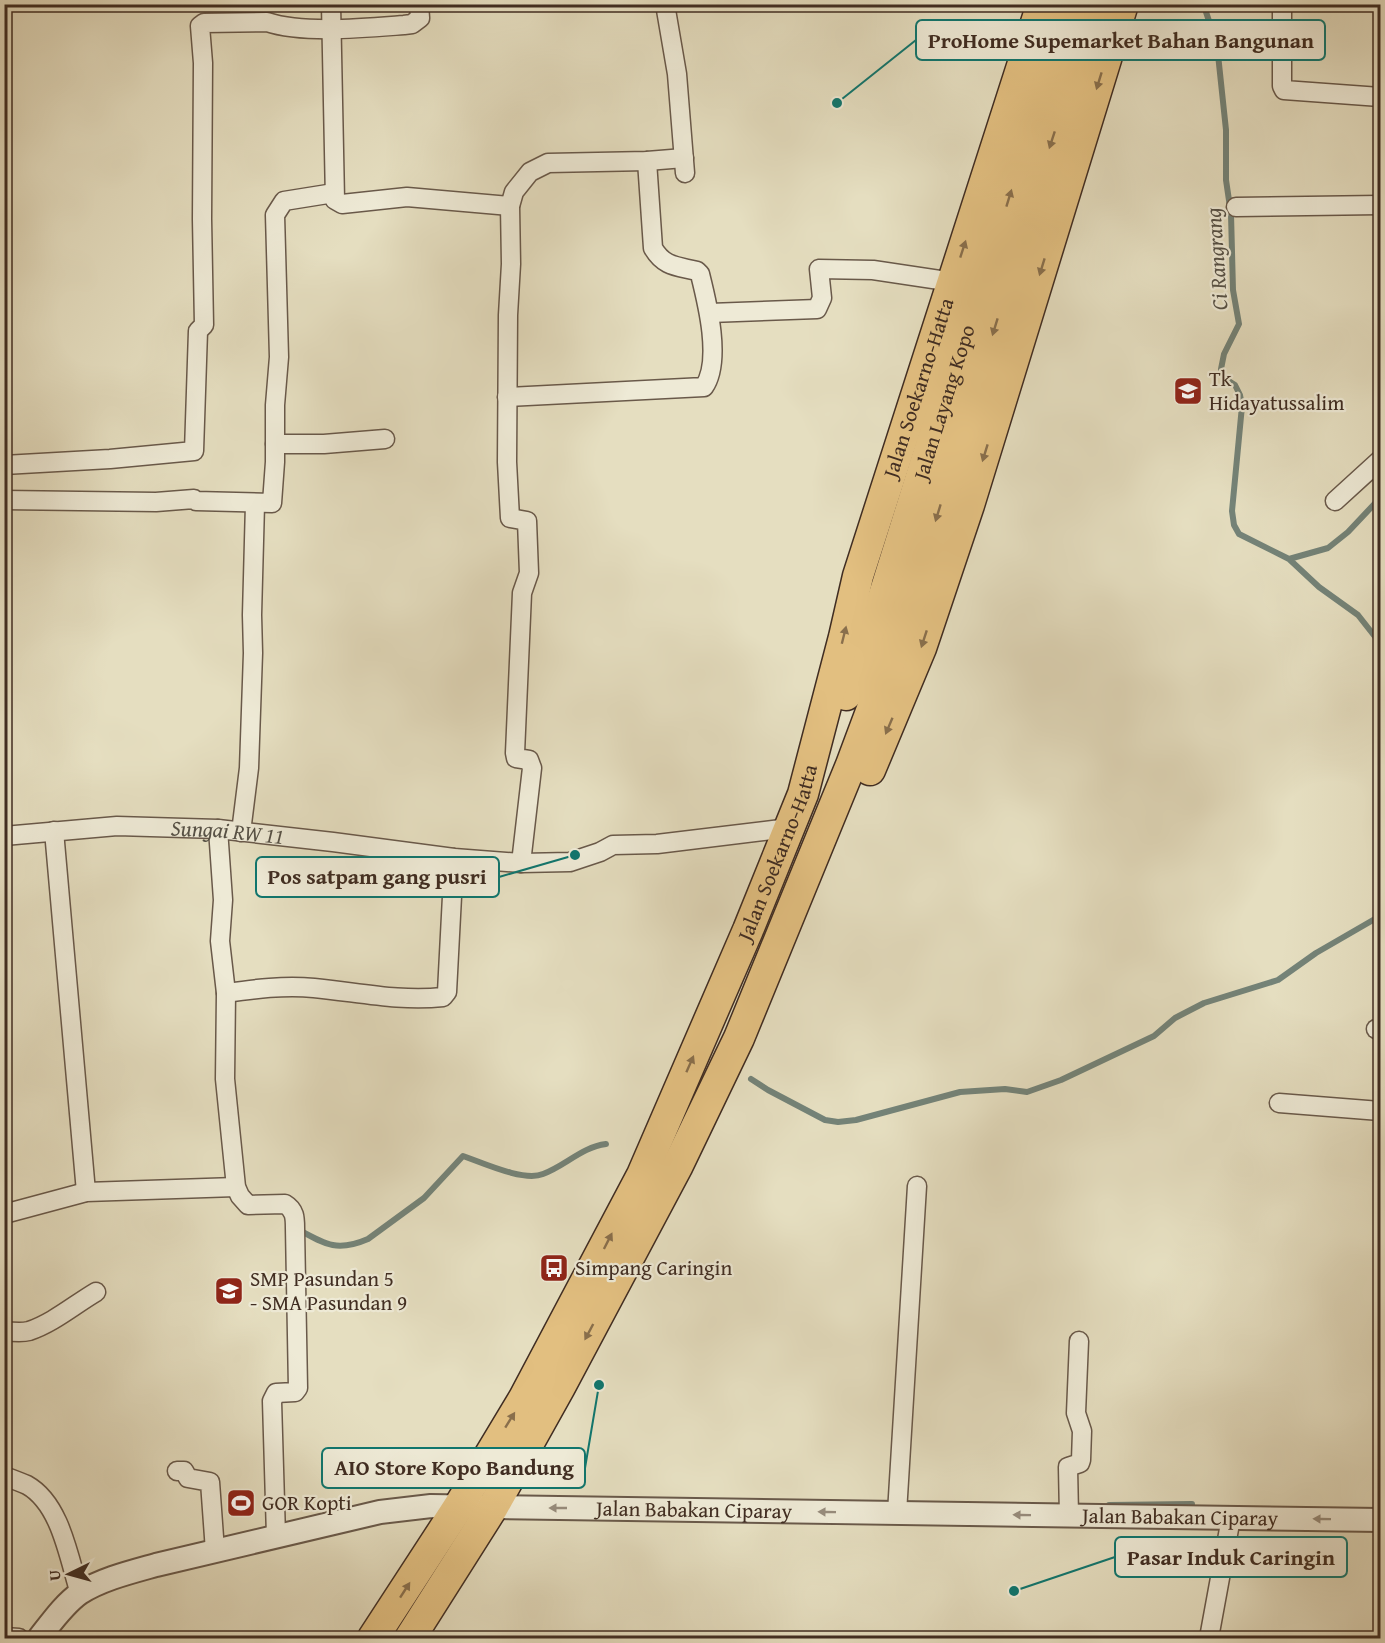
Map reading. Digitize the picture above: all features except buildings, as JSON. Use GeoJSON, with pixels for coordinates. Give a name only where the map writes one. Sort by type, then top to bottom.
{"type":"FeatureCollection","features":[{"type":"Feature","properties":{"kind":"highway","name":"Jalan Soekarno-Hatta"},"geometry":{"type":"LineString","coordinates":[[373,1638],[459,1506],[524,1398],[561,1330],[642,1175],[744,940],[803,794],[858,576],[1042,4]]}},
{"type":"Feature","properties":{"kind":"highway","name":"Jalan Layang Kopo"},"geometry":{"type":"LineString","coordinates":[[851,765],[891,618],[1069,4]]}},
{"type":"Feature","properties":{"kind":"highway","name":"Jalan Layang Kopo"},"geometry":{"type":"LineString","coordinates":[[803,794],[835,723],[891,618],[1040,178],[1095,4]]}},
{"type":"Feature","properties":{"kind":"highway","name":"Jalan Soekarno-Hatta"},"geometry":{"type":"LineString","coordinates":[[617,1281],[663,1231],[692,1176],[769,1007],[912,672],[969,505],[1123,4]]}},
{"type":"Feature","properties":{"kind":"highway","name":"Jalan Soekarno-Hatta"},"geometry":{"type":"LineString","coordinates":[[410,1638],[493,1507],[678,1167],[739,1038],[851,765]]}},
{"type":"Feature","properties":{"kind":"street"},"geometry":{"type":"LineString","coordinates":[[331,4],[335,200],[342,204],[407,197],[510,206]]}},
{"type":"Feature","properties":{"kind":"street"},"geometry":{"type":"LineString","coordinates":[[4,465],[110,459],[194,451],[198,331],[204,325],[200,26],[204,23],[267,21],[276,25],[331,29],[412,24],[420,18],[419,4]]}},
{"type":"Feature","properties":{"kind":"street"},"geometry":{"type":"LineString","coordinates":[[521,863],[532,768],[529,760],[516,758],[514,753],[522,593],[529,573],[527,521],[510,518],[507,397],[511,264],[510,206],[514,192],[530,172],[548,163],[647,161],[685,165],[677,74],[665,4]]}},
{"type":"Feature","properties":{"kind":"street"},"geometry":{"type":"LineString","coordinates":[[1282,4],[1282,86],[1284,90],[1379,97],[1380,78]]}},
{"type":"Feature","properties":{"kind":"street"},"geometry":{"type":"LineString","coordinates":[[507,397],[704,387],[709,380],[712,346],[710,313],[700,274],[659,259],[653,248],[647,161]]}},
{"type":"Feature","properties":{"kind":"street"},"geometry":{"type":"LineString","coordinates":[[4,500],[156,502],[194,499],[196,501],[255,504],[273,502],[275,405],[279,357],[275,215],[284,201],[334,193]]}},
{"type":"Feature","properties":{"kind":"street"},"geometry":{"type":"LineString","coordinates":[[1236,207],[1380,205]]}},
{"type":"Feature","properties":{"kind":"street"},"geometry":{"type":"LineString","coordinates":[[710,313],[817,309],[822,298],[819,269],[873,270],[953,282]]}},
{"type":"Feature","properties":{"kind":"street"},"geometry":{"type":"LineString","coordinates":[[275,444],[324,444],[385,439]]}},
{"type":"Feature","properties":{"kind":"street"},"geometry":{"type":"LineString","coordinates":[[1335,501],[1380,460]]}},
{"type":"Feature","properties":{"kind":"street"},"geometry":{"type":"LineString","coordinates":[[241,832],[249,768],[255,504]]}},
{"type":"Feature","properties":{"kind":"street"},"geometry":{"type":"LineString","coordinates":[[4,836],[117,826],[218,830],[454,858],[521,863],[570,862],[613,845],[657,844],[789,828]]}},
{"type":"Feature","properties":{"kind":"street"},"geometry":{"type":"LineString","coordinates":[[218,830],[223,900],[220,941],[226,993],[225,1079],[236,1186],[240,1196],[248,1205],[285,1204],[294,1215],[298,1388],[295,1392],[276,1393],[272,1401],[276,1536]]}},
{"type":"Feature","properties":{"kind":"street"},"geometry":{"type":"LineString","coordinates":[[54,831],[86,1192]]}},
{"type":"Feature","properties":{"kind":"street"},"geometry":{"type":"LineString","coordinates":[[226,993],[266,988],[311,987],[392,998],[443,997],[447,992],[454,858]]}},
{"type":"Feature","properties":{"kind":"street"},"geometry":{"type":"LineString","coordinates":[[1279,1103],[1380,1111]]}},
{"type":"Feature","properties":{"kind":"street"},"geometry":{"type":"LineString","coordinates":[[4,1214],[86,1192],[236,1186]]}},
{"type":"Feature","properties":{"kind":"street"},"geometry":{"type":"LineString","coordinates":[[897,1513],[917,1186]]}},
{"type":"Feature","properties":{"kind":"street"},"geometry":{"type":"LineString","coordinates":[[4,1331],[27,1332],[60,1316],[96,1292]]}},
{"type":"Feature","properties":{"kind":"street"},"geometry":{"type":"LineString","coordinates":[[1069,1516],[1068,1467],[1080,1463],[1081,1460],[1082,1431],[1076,1413],[1079,1341]]}},
{"type":"Feature","properties":{"kind":"street"},"geometry":{"type":"LineString","coordinates":[[177,1471],[184,1471],[188,1478],[210,1482],[215,1551]]}},
{"type":"Feature","properties":{"kind":"street"},"geometry":{"type":"LineString","coordinates":[[4,1476],[28,1486],[56,1515],[80,1594]]}},
{"type":"Feature","properties":{"kind":"street","name":"Jalan Babakan Ciparay"},"geometry":{"type":"LineString","coordinates":[[39,1638],[54,1619],[80,1594],[119,1576],[156,1565],[390,1510],[431,1506],[1380,1520]]}},
{"type":"Feature","properties":{"kind":"street"},"geometry":{"type":"LineString","coordinates":[[1209,1638],[1231,1518]]}},
{"type":"Feature","properties":{"kind":"street"},"geometry":{"type":"LineString","coordinates":[[4,1637],[19,1638]]}},
{"type":"Feature","properties":{"kind":"waterway","name":"Ci Rangrang"},"geometry":{"type":"LineString","coordinates":[[1207,4],[1206,12],[1217,45],[1226,130],[1226,180],[1231,214],[1233,290],[1239,324],[1224,354],[1221,369],[1224,378],[1235,385],[1242,406],[1232,511],[1234,525],[1239,534],[1289,559],[1319,587],[1358,615],[1380,643]]}},
{"type":"Feature","properties":{"kind":"waterway"},"geometry":{"type":"LineString","coordinates":[[1289,559],[1328,548],[1348,532],[1380,498]]}},
{"type":"Feature","properties":{"kind":"waterway"},"geometry":{"type":"LineString","coordinates":[[751,1079],[825,1120],[838,1122],[856,1120],[960,1092],[1005,1089],[1027,1092],[1061,1080],[1154,1036],[1175,1018],[1204,1003],[1278,980],[1316,953],[1380,916]]}},
{"type":"Feature","properties":{"kind":"waterway"},"geometry":{"type":"LineString","coordinates":[[299,1230],[332,1245],[358,1243],[368,1239],[424,1198],[463,1156],[503,1171],[535,1176],[551,1171],[589,1149],[606,1144]]}},
{"type":"Feature","properties":{"kind":"waterway"},"geometry":{"type":"LineString","coordinates":[[1109,1505],[1192,1504]]}},
{"type":"Feature","properties":{"kind":"place","name":"ProHome Supemarket Bahan Bangunan"},"geometry":{"type":"Point","coordinates":[837,103]}},
{"type":"Feature","properties":{"kind":"place","name":"Tk Hidayatussalim"},"geometry":{"type":"Point","coordinates":[1188,391]}},
{"type":"Feature","properties":{"kind":"place","name":"Pos satpam gang pusri"},"geometry":{"type":"Point","coordinates":[575,855]}},
{"type":"Feature","properties":{"kind":"place","name":"Simpang Caringin"},"geometry":{"type":"Point","coordinates":[554,1268]}},
{"type":"Feature","properties":{"kind":"place","name":"SMP Pasundan 5 - SMA Pasundan 9"},"geometry":{"type":"Point","coordinates":[229,1291]}},
{"type":"Feature","properties":{"kind":"place","name":"AIO Store Kopo Bandung"},"geometry":{"type":"Point","coordinates":[599,1385]}},
{"type":"Feature","properties":{"kind":"place","name":"GOR Kopti"},"geometry":{"type":"Point","coordinates":[241,1503]}},
{"type":"Feature","properties":{"kind":"place","name":"Pasar Induk Caringin"},"geometry":{"type":"Point","coordinates":[1014,1591]}},
{"type":"Feature","properties":{"kind":"water label","name":"Sungai RW 11"},"geometry":{"type":"Point","coordinates":[227,830]}}]}
